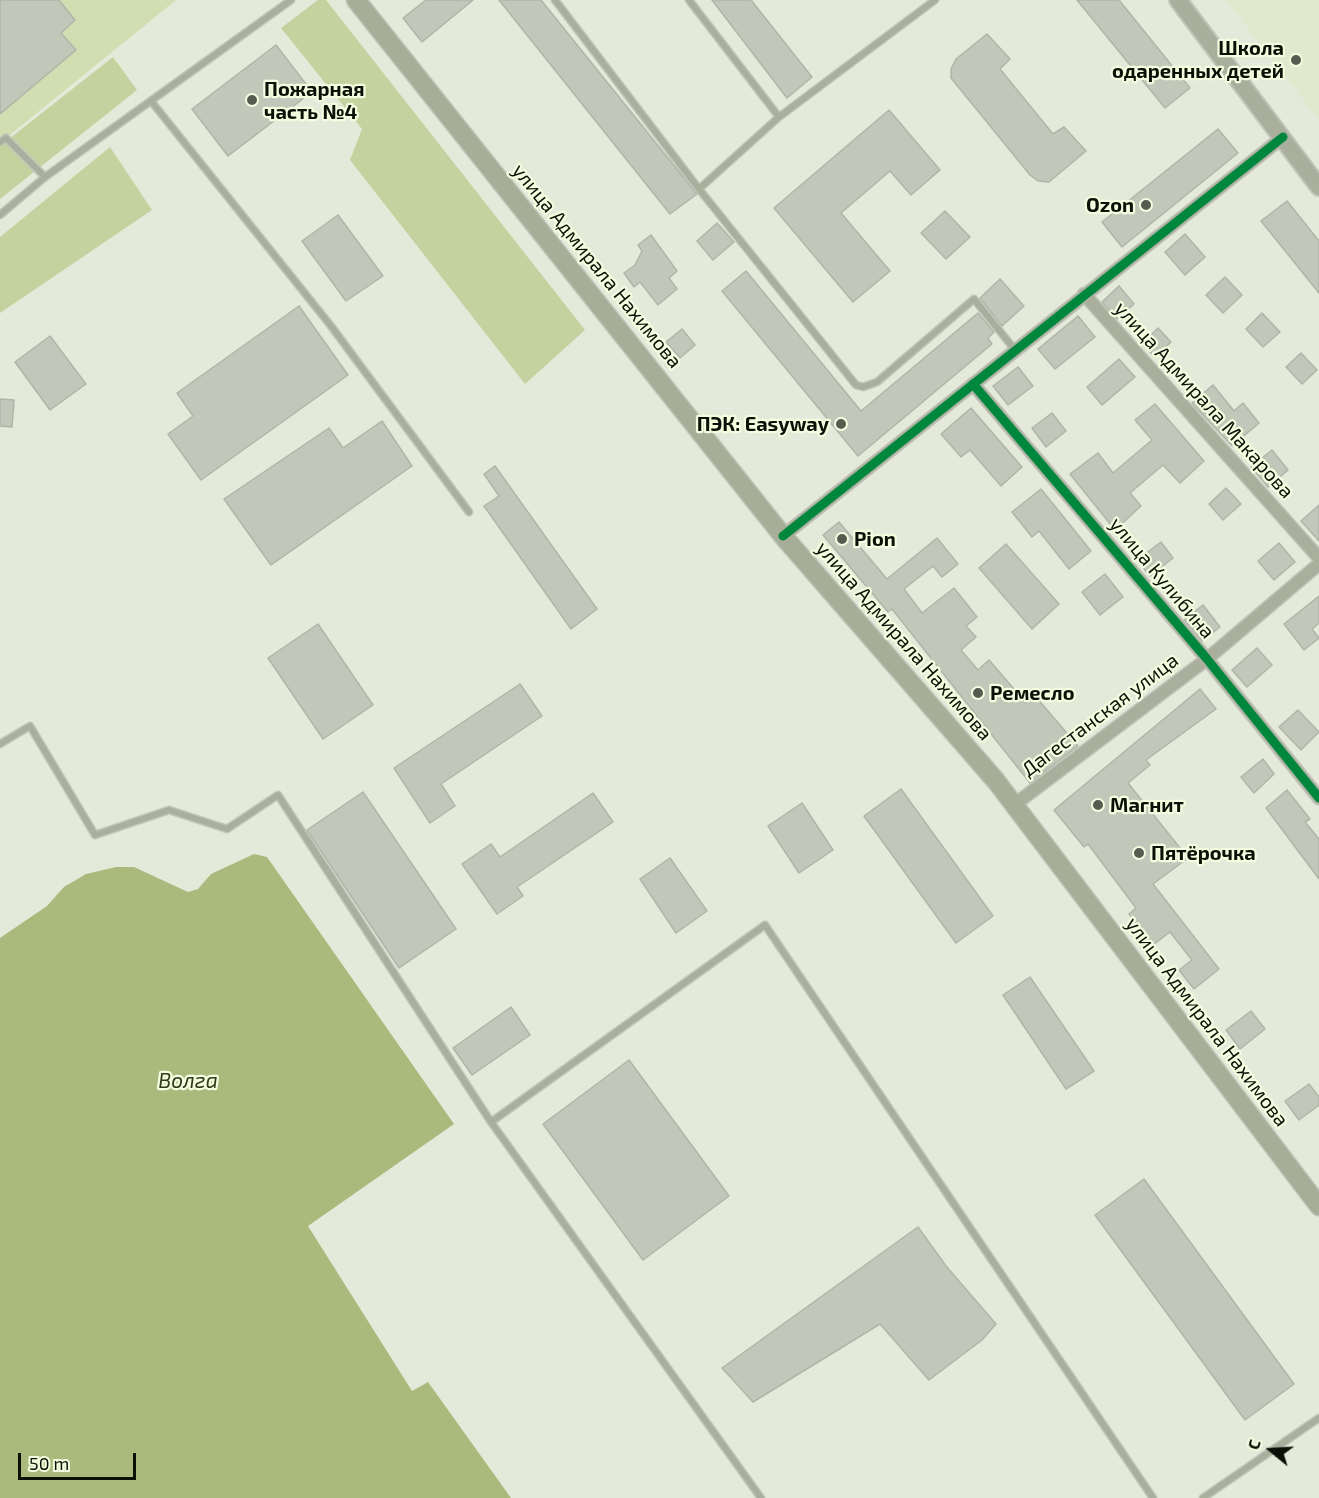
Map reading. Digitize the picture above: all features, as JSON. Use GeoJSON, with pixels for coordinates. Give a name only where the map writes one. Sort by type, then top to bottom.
{"type":"FeatureCollection","features":[{"type":"Feature","properties":{"kind":"main road","name":"улица Адмирала Нахимова"},"geometry":{"type":"LineString","coordinates":[[362,4],[783,536],[1014,805],[1319,1206]]}},
{"type":"Feature","properties":{"kind":"street"},"geometry":{"type":"LineString","coordinates":[[1178,0],[1319,187]]}},
{"type":"Feature","properties":{"kind":"street"},"geometry":{"type":"LineString","coordinates":[[783,536],[1083,294],[1283,137]]}},
{"type":"Feature","properties":{"kind":"street","name":"улица Адмирала Макарова"},"geometry":{"type":"LineString","coordinates":[[1083,294],[1319,558]]}},
{"type":"Feature","properties":{"kind":"street","name":"улица Кулибина"},"geometry":{"type":"LineString","coordinates":[[973,384],[1207,659],[1319,798]]}},
{"type":"Feature","properties":{"kind":"street","name":"Дагестанская улица"},"geometry":{"type":"LineString","coordinates":[[1014,805],[1207,659],[1319,564]]}},
{"type":"Feature","properties":{"kind":"lane"},"geometry":{"type":"LineString","coordinates":[[0,215],[45,177],[291,0]]}},
{"type":"Feature","properties":{"kind":"lane"},"geometry":{"type":"LineString","coordinates":[[555,0],[699,189],[856,385],[863,387],[877,382],[974,298],[1015,350]]}},
{"type":"Feature","properties":{"kind":"lane"},"geometry":{"type":"LineString","coordinates":[[689,0],[779,117]]}},
{"type":"Feature","properties":{"kind":"lane"},"geometry":{"type":"LineString","coordinates":[[699,189],[779,117],[935,0]]}},
{"type":"Feature","properties":{"kind":"lane"},"geometry":{"type":"LineString","coordinates":[[151,101],[331,326],[469,512]]}},
{"type":"Feature","properties":{"kind":"lane"},"geometry":{"type":"LineString","coordinates":[[0,142],[6,138],[45,177]]}},
{"type":"Feature","properties":{"kind":"lane"},"geometry":{"type":"LineString","coordinates":[[0,744],[30,726],[96,835],[169,810],[227,829],[278,795],[491,1122],[761,1498]]}},
{"type":"Feature","properties":{"kind":"lane"},"geometry":{"type":"LineString","coordinates":[[491,1122],[765,925],[1154,1498]]}},
{"type":"Feature","properties":{"kind":"lane"},"geometry":{"type":"LineString","coordinates":[[1203,1498],[1319,1418]]}},
{"type":"Feature","properties":{"kind":"shaded area"},"geometry":{"type":"Polygon","coordinates":[[[0,0],[176,0],[0,143],[0,0]]]}},
{"type":"Feature","properties":{"kind":"shaded area"},"geometry":{"type":"Polygon","coordinates":[[[318,0],[326,0],[585,330],[525,384],[350,160],[362,129],[281,28],[318,0]]]}},
{"type":"Feature","properties":{"kind":"shaded area","name":"Школа одаренных детей"},"geometry":{"type":"Polygon","coordinates":[[[1226,0],[1319,0],[1319,120],[1226,0]]]}},
{"type":"Feature","properties":{"kind":"shaded area"},"geometry":{"type":"Polygon","coordinates":[[[113,57],[137,90],[0,199],[0,146],[113,57]]]}},
{"type":"Feature","properties":{"kind":"shaded area"},"geometry":{"type":"Polygon","coordinates":[[[110,147],[152,210],[0,313],[0,237],[110,147]]]}},
{"type":"Feature","properties":{"kind":"water","name":"Волга"},"geometry":{"type":"Polygon","coordinates":[[[254,854],[267,857],[454,1124],[308,1226],[412,1391],[428,1382],[511,1498],[0,1498],[0,938],[47,906],[64,887],[86,874],[116,867],[134,867],[188,892],[198,889],[211,874],[254,854]]]}},
{"type":"Feature","properties":{"kind":"building"},"geometry":{"type":"Polygon","coordinates":[[[0,0],[59,0],[75,20],[61,33],[76,50],[0,114],[0,0]]]}},
{"type":"Feature","properties":{"kind":"building"},"geometry":{"type":"Polygon","coordinates":[[[426,0],[473,0],[422,42],[403,18],[426,0]]]}},
{"type":"Feature","properties":{"kind":"building"},"geometry":{"type":"Polygon","coordinates":[[[499,0],[541,0],[697,194],[670,214],[499,0]]]}},
{"type":"Feature","properties":{"kind":"building"},"geometry":{"type":"Polygon","coordinates":[[[712,0],[751,0],[812,77],[787,98],[712,0]]]}},
{"type":"Feature","properties":{"kind":"building"},"geometry":{"type":"Polygon","coordinates":[[[1077,0],[1119,0],[1190,88],[1165,108],[1077,0]]]}},
{"type":"Feature","properties":{"kind":"building"},"geometry":{"type":"Polygon","coordinates":[[[987,34],[1010,59],[1000,69],[1053,134],[1064,127],[1086,151],[1049,182],[1038,181],[1030,175],[951,78],[951,69],[956,59],[987,34]]]}},
{"type":"Feature","properties":{"kind":"building","name":"Пожарная часть №4"},"geometry":{"type":"Polygon","coordinates":[[[276,45],[312,92],[228,156],[192,109],[276,45]]]}},
{"type":"Feature","properties":{"kind":"building"},"geometry":{"type":"Polygon","coordinates":[[[889,110],[940,170],[911,195],[890,171],[841,213],[890,271],[853,302],[774,208],[889,110]]]}},
{"type":"Feature","properties":{"kind":"building"},"geometry":{"type":"Polygon","coordinates":[[[1218,129],[1238,153],[1122,247],[1102,222],[1218,129]]]}},
{"type":"Feature","properties":{"kind":"building"},"geometry":{"type":"Polygon","coordinates":[[[1287,201],[1319,241],[1319,293],[1261,221],[1287,201]]]}},
{"type":"Feature","properties":{"kind":"building"},"geometry":{"type":"Polygon","coordinates":[[[945,211],[970,237],[946,259],[921,233],[945,211]]]}},
{"type":"Feature","properties":{"kind":"building"},"geometry":{"type":"Polygon","coordinates":[[[338,215],[383,276],[346,301],[302,241],[338,215]]]}},
{"type":"Feature","properties":{"kind":"building"},"geometry":{"type":"Polygon","coordinates":[[[717,223],[734,242],[713,260],[697,241],[717,223]]]}},
{"type":"Feature","properties":{"kind":"building"},"geometry":{"type":"Polygon","coordinates":[[[1185,234],[1205,257],[1185,275],[1165,252],[1185,234]]]}},
{"type":"Feature","properties":{"kind":"building"},"geometry":{"type":"Polygon","coordinates":[[[651,235],[677,271],[669,278],[677,289],[658,305],[640,282],[634,287],[624,273],[635,265],[642,251],[638,245],[651,235]]]}},
{"type":"Feature","properties":{"kind":"building"},"geometry":{"type":"Polygon","coordinates":[[[746,271],[861,411],[978,313],[994,332],[988,338],[992,344],[858,456],[722,291],[746,271]]]}},
{"type":"Feature","properties":{"kind":"building"},"geometry":{"type":"Polygon","coordinates":[[[1225,277],[1242,295],[1223,313],[1206,295],[1225,277]]]}},
{"type":"Feature","properties":{"kind":"building"},"geometry":{"type":"Polygon","coordinates":[[[1000,279],[1024,306],[1002,326],[980,298],[1000,279]]]}},
{"type":"Feature","properties":{"kind":"building"},"geometry":{"type":"Polygon","coordinates":[[[1119,286],[1134,304],[1117,319],[1102,302],[1119,286]]]}},
{"type":"Feature","properties":{"kind":"building"},"geometry":{"type":"Polygon","coordinates":[[[299,306],[348,375],[201,480],[168,434],[193,416],[177,393],[299,306]]]}},
{"type":"Feature","properties":{"kind":"building"},"geometry":{"type":"Polygon","coordinates":[[[1262,313],[1280,332],[1263,347],[1246,329],[1262,313]]]}},
{"type":"Feature","properties":{"kind":"building"},"geometry":{"type":"Polygon","coordinates":[[[1078,316],[1095,337],[1055,369],[1038,349],[1078,316]]]}},
{"type":"Feature","properties":{"kind":"building"},"geometry":{"type":"Polygon","coordinates":[[[1158,328],[1171,342],[1155,357],[1142,344],[1158,328]]]}},
{"type":"Feature","properties":{"kind":"building"},"geometry":{"type":"Polygon","coordinates":[[[682,329],[695,345],[680,358],[666,342],[682,329]]]}},
{"type":"Feature","properties":{"kind":"building"},"geometry":{"type":"Polygon","coordinates":[[[50,336],[86,384],[50,410],[15,362],[50,336]]]}},
{"type":"Feature","properties":{"kind":"building"},"geometry":{"type":"Polygon","coordinates":[[[1301,353],[1317,370],[1302,384],[1286,367],[1301,353]]]}},
{"type":"Feature","properties":{"kind":"building"},"geometry":{"type":"Polygon","coordinates":[[[1119,359],[1135,377],[1102,405],[1087,387],[1119,359]]]}},
{"type":"Feature","properties":{"kind":"building"},"geometry":{"type":"Polygon","coordinates":[[[1018,367],[1033,386],[1008,405],[993,386],[1018,367]]]}},
{"type":"Feature","properties":{"kind":"building"},"geometry":{"type":"Polygon","coordinates":[[[1213,385],[1234,411],[1243,403],[1259,423],[1232,446],[1192,403],[1213,385]]]}},
{"type":"Feature","properties":{"kind":"building"},"geometry":{"type":"Polygon","coordinates":[[[0,399],[14,400],[12,427],[0,426],[0,399]]]}},
{"type":"Feature","properties":{"kind":"building"},"geometry":{"type":"Polygon","coordinates":[[[1155,404],[1204,461],[1180,483],[1163,465],[1130,493],[1141,506],[1115,530],[1070,474],[1098,453],[1113,473],[1152,440],[1135,420],[1155,404]]]}},
{"type":"Feature","properties":{"kind":"building"},"geometry":{"type":"Polygon","coordinates":[[[971,408],[1022,467],[1001,486],[970,450],[961,457],[941,434],[971,408]]]}},
{"type":"Feature","properties":{"kind":"building"},"geometry":{"type":"Polygon","coordinates":[[[1052,413],[1066,431],[1046,447],[1032,428],[1052,413]]]}},
{"type":"Feature","properties":{"kind":"building"},"geometry":{"type":"Polygon","coordinates":[[[382,421],[412,466],[271,565],[224,499],[329,428],[343,448],[382,421]]]}},
{"type":"Feature","properties":{"kind":"building"},"geometry":{"type":"Polygon","coordinates":[[[1272,450],[1288,470],[1268,487],[1251,467],[1272,450]]]}},
{"type":"Feature","properties":{"kind":"building"},"geometry":{"type":"Polygon","coordinates":[[[495,466],[597,609],[571,629],[484,506],[499,496],[484,474],[495,466]]]}},
{"type":"Feature","properties":{"kind":"building"},"geometry":{"type":"Polygon","coordinates":[[[1226,488],[1241,504],[1223,520],[1209,504],[1226,488]]]}},
{"type":"Feature","properties":{"kind":"building"},"geometry":{"type":"Polygon","coordinates":[[[1041,489],[1091,551],[1069,569],[1039,531],[1032,537],[1012,512],[1041,489]]]}},
{"type":"Feature","properties":{"kind":"building"},"geometry":{"type":"Polygon","coordinates":[[[1319,505],[1319,541],[1301,521],[1319,505]]]}},
{"type":"Feature","properties":{"kind":"building"},"geometry":{"type":"Polygon","coordinates":[[[839,522],[887,579],[937,538],[958,564],[942,577],[933,566],[904,589],[922,613],[954,588],[977,617],[966,626],[976,637],[961,650],[978,670],[989,660],[1026,703],[1035,696],[1078,746],[1030,783],[892,609],[888,612],[823,535],[839,522]]]}},
{"type":"Feature","properties":{"kind":"building"},"geometry":{"type":"Polygon","coordinates":[[[1161,542],[1173,558],[1150,576],[1137,560],[1161,542]]]}},
{"type":"Feature","properties":{"kind":"building"},"geometry":{"type":"Polygon","coordinates":[[[1279,543],[1295,562],[1274,580],[1258,561],[1279,543]]]}},
{"type":"Feature","properties":{"kind":"building"},"geometry":{"type":"Polygon","coordinates":[[[1006,544],[1059,604],[1032,629],[979,568],[1006,544]]]}},
{"type":"Feature","properties":{"kind":"building"},"geometry":{"type":"Polygon","coordinates":[[[1105,574],[1123,597],[1100,615],[1082,592],[1105,574]]]}},
{"type":"Feature","properties":{"kind":"building"},"geometry":{"type":"Polygon","coordinates":[[[1319,596],[1319,623],[1312,629],[1319,638],[1304,650],[1284,624],[1319,596]]]}},
{"type":"Feature","properties":{"kind":"building"},"geometry":{"type":"Polygon","coordinates":[[[1203,605],[1220,627],[1202,641],[1184,620],[1203,605]]]}},
{"type":"Feature","properties":{"kind":"building"},"geometry":{"type":"Polygon","coordinates":[[[318,624],[373,705],[323,739],[268,658],[318,624]]]}},
{"type":"Feature","properties":{"kind":"building"},"geometry":{"type":"Polygon","coordinates":[[[1257,648],[1272,665],[1247,687],[1232,670],[1257,648]]]}},
{"type":"Feature","properties":{"kind":"building"},"geometry":{"type":"Polygon","coordinates":[[[520,684],[542,716],[441,784],[455,806],[430,823],[394,768],[520,684]]]}},
{"type":"Feature","properties":{"kind":"building"},"geometry":{"type":"Polygon","coordinates":[[[1200,689],[1216,709],[1146,760],[1150,765],[1128,783],[1188,858],[1153,884],[1219,969],[1194,989],[1179,970],[1192,960],[1170,932],[1153,945],[1129,914],[1136,908],[1088,844],[1084,847],[1054,810],[1200,689]]]}},
{"type":"Feature","properties":{"kind":"building"},"geometry":{"type":"Polygon","coordinates":[[[1298,710],[1319,732],[1301,750],[1279,727],[1298,710]]]}},
{"type":"Feature","properties":{"kind":"building"},"geometry":{"type":"Polygon","coordinates":[[[1263,759],[1274,774],[1254,793],[1241,777],[1263,759]]]}},
{"type":"Feature","properties":{"kind":"building"},"geometry":{"type":"Polygon","coordinates":[[[901,789],[993,916],[956,943],[864,816],[901,789]]]}},
{"type":"Feature","properties":{"kind":"building"},"geometry":{"type":"Polygon","coordinates":[[[1287,790],[1310,819],[1305,822],[1319,839],[1319,879],[1266,808],[1287,790]]]}},
{"type":"Feature","properties":{"kind":"building"},"geometry":{"type":"Polygon","coordinates":[[[363,792],[456,929],[399,968],[307,830],[363,792]]]}},
{"type":"Feature","properties":{"kind":"building"},"geometry":{"type":"Polygon","coordinates":[[[593,793],[613,822],[517,887],[523,896],[497,914],[462,864],[491,844],[500,857],[593,793]]]}},
{"type":"Feature","properties":{"kind":"building"},"geometry":{"type":"Polygon","coordinates":[[[802,803],[833,850],[799,873],[768,826],[802,803]]]}},
{"type":"Feature","properties":{"kind":"building"},"geometry":{"type":"Polygon","coordinates":[[[670,858],[707,911],[676,933],[640,879],[670,858]]]}},
{"type":"Feature","properties":{"kind":"building"},"geometry":{"type":"Polygon","coordinates":[[[1030,977],[1094,1071],[1066,1089],[1003,995],[1030,977]]]}},
{"type":"Feature","properties":{"kind":"building"},"geometry":{"type":"Polygon","coordinates":[[[511,1007],[530,1035],[472,1075],[453,1048],[511,1007]]]}},
{"type":"Feature","properties":{"kind":"building"},"geometry":{"type":"Polygon","coordinates":[[[1251,1011],[1265,1029],[1240,1049],[1226,1030],[1251,1011]]]}},
{"type":"Feature","properties":{"kind":"building"},"geometry":{"type":"Polygon","coordinates":[[[629,1060],[729,1196],[643,1260],[543,1124],[629,1060]]]}},
{"type":"Feature","properties":{"kind":"building"},"geometry":{"type":"Polygon","coordinates":[[[1309,1084],[1319,1097],[1319,1105],[1299,1120],[1285,1101],[1309,1084]]]}},
{"type":"Feature","properties":{"kind":"building"},"geometry":{"type":"Polygon","coordinates":[[[1144,1179],[1294,1384],[1245,1420],[1095,1215],[1144,1179]]]}},
{"type":"Feature","properties":{"kind":"building"},"geometry":{"type":"Polygon","coordinates":[[[918,1227],[946,1266],[996,1324],[982,1340],[929,1380],[880,1324],[753,1402],[722,1368],[918,1227]]]}},
{"type":"Feature","properties":{"kind":"cycle path"},"geometry":{"type":"LineString","coordinates":[[783,536],[1283,137]]}},
{"type":"Feature","properties":{"kind":"cycle path"},"geometry":{"type":"LineString","coordinates":[[973,384],[1207,659],[1319,798]]}},
{"type":"Feature","properties":{"kind":"place","name":"Школа одаренных детей"},"geometry":{"type":"Point","coordinates":[1296,60]}},
{"type":"Feature","properties":{"kind":"place","name":"Пожарная часть №4"},"geometry":{"type":"Point","coordinates":[252,100]}},
{"type":"Feature","properties":{"kind":"place","name":"Ozon"},"geometry":{"type":"Point","coordinates":[1146,205]}},
{"type":"Feature","properties":{"kind":"place","name":"ПЭК: Easyway"},"geometry":{"type":"Point","coordinates":[841,424]}},
{"type":"Feature","properties":{"kind":"place","name":"Pion"},"geometry":{"type":"Point","coordinates":[842,539]}},
{"type":"Feature","properties":{"kind":"place","name":"Ремесло"},"geometry":{"type":"Point","coordinates":[978,693]}},
{"type":"Feature","properties":{"kind":"place","name":"Магнит"},"geometry":{"type":"Point","coordinates":[1098,805]}},
{"type":"Feature","properties":{"kind":"place","name":"Пятёрочка"},"geometry":{"type":"Point","coordinates":[1139,853]}}]}
